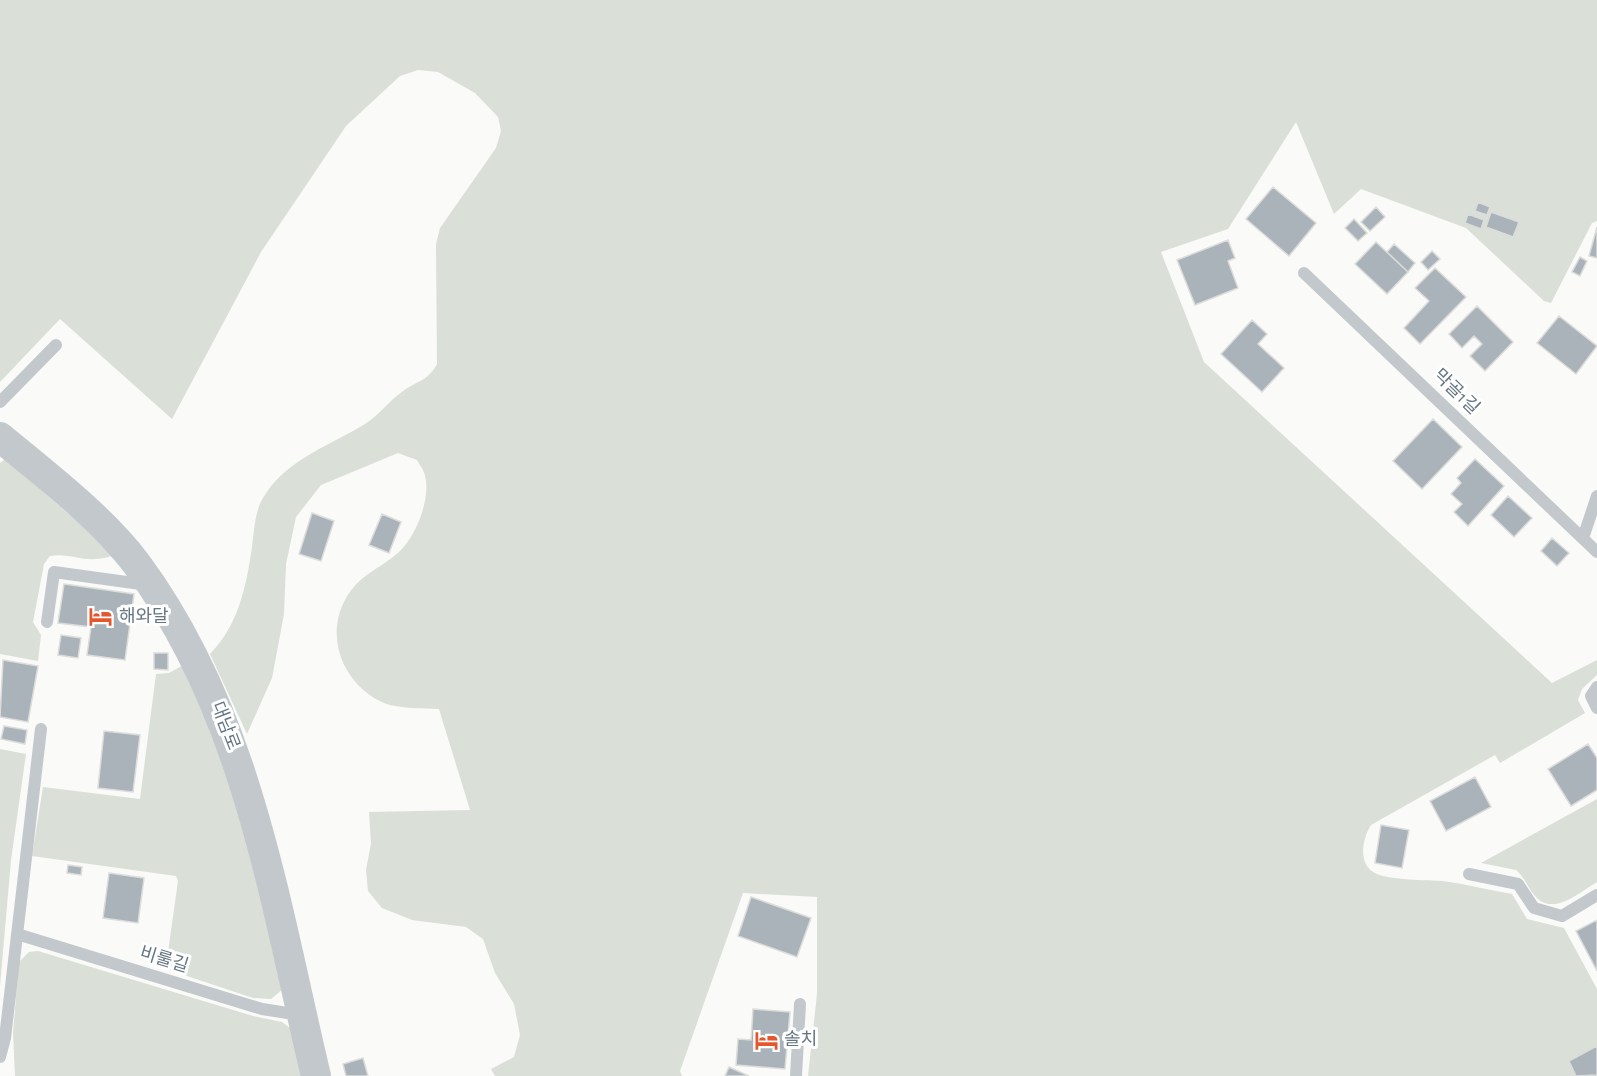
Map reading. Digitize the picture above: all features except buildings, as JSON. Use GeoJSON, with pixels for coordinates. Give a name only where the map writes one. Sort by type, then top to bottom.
{"type":"FeatureCollection","features":[{"type":"Feature","properties":{"kind":"street","name":"대남로"},"geometry":{"type":"LineString","coordinates":[[3,443],[109,533],[152,586],[195,657],[234,748],[250,799],[316,1076]]}},
{"type":"Feature","properties":{"kind":"lane","name":"막골1길"},"geometry":{"type":"LineString","coordinates":[[1304,273],[1597,552]]}},
{"type":"Feature","properties":{"kind":"lane"},"geometry":{"type":"LineString","coordinates":[[0,402],[56,345]]}},
{"type":"Feature","properties":{"kind":"lane"},"geometry":{"type":"LineString","coordinates":[[1582,538],[1597,496]]}},
{"type":"Feature","properties":{"kind":"lane"},"geometry":{"type":"LineString","coordinates":[[47,622],[54,572],[152,586]]}},
{"type":"Feature","properties":{"kind":"lane"},"geometry":{"type":"LineString","coordinates":[[1597,687],[1591,696],[1597,708]]}},
{"type":"Feature","properties":{"kind":"lane"},"geometry":{"type":"LineString","coordinates":[[0,1057],[5,1038],[41,729]]}},
{"type":"Feature","properties":{"kind":"lane"},"geometry":{"type":"LineString","coordinates":[[1469,874],[1518,884],[1534,908],[1562,916],[1597,895]]}},
{"type":"Feature","properties":{"kind":"lane","name":"비룰길"},"geometry":{"type":"LineString","coordinates":[[17,934],[262,1009],[302,1015]]}},
{"type":"Feature","properties":{"kind":"lane"},"geometry":{"type":"LineString","coordinates":[[796,1076],[800,1004]]}},
{"type":"Feature","properties":{"kind":"shaded area"},"geometry":{"type":"Polygon","coordinates":[[[0,0],[1597,0],[1597,221],[1592,223],[1551,303],[1544,301],[1466,228],[1361,189],[1334,214],[1296,122],[1228,229],[1161,252],[1204,362],[1552,683],[1597,660],[1597,675],[1582,689],[1578,700],[1585,713],[1500,763],[1495,755],[1371,825],[1365,837],[1363,852],[1366,865],[1377,874],[1399,879],[1452,882],[1512,894],[1527,919],[1564,928],[1597,989],[1597,1076],[808,1076],[817,994],[817,897],[743,893],[680,1071],[682,1076],[495,1076],[491,1069],[514,1057],[520,1035],[514,1004],[495,973],[483,939],[466,927],[412,920],[382,908],[368,891],[366,870],[371,843],[369,812],[470,810],[439,709],[397,706],[384,703],[370,695],[349,673],[338,645],[339,615],[350,591],[363,578],[399,552],[411,537],[421,517],[426,485],[424,474],[417,460],[398,453],[321,485],[296,517],[286,564],[284,614],[272,678],[247,734],[210,654],[228,630],[240,604],[258,509],[272,485],[295,464],[370,420],[403,391],[426,378],[437,364],[436,244],[440,228],[496,148],[501,131],[498,117],[475,93],[438,72],[418,70],[400,76],[346,126],[261,252],[172,419],[60,319],[0,382],[0,0]]]}},
{"type":"Feature","properties":{"kind":"shaded area"},"geometry":{"type":"Polygon","coordinates":[[[5,459],[80,524],[112,556],[86,559],[58,555],[50,556],[44,564],[33,622],[41,635],[38,661],[0,654],[0,463],[5,459]]]}},
{"type":"Feature","properties":{"kind":"shaded area"},"geometry":{"type":"Polygon","coordinates":[[[185,664],[235,791],[284,988],[271,999],[253,998],[157,966],[163,965],[167,959],[178,881],[176,876],[32,856],[43,787],[140,799],[156,674],[169,673],[185,664]]]}},
{"type":"Feature","properties":{"kind":"shaded area"},"geometry":{"type":"Polygon","coordinates":[[[0,749],[26,754],[11,860],[0,986],[0,749]]]}},
{"type":"Feature","properties":{"kind":"shaded area"},"geometry":{"type":"Polygon","coordinates":[[[1597,799],[1597,882],[1575,896],[1559,903],[1543,902],[1533,894],[1516,870],[1481,863],[1597,799]]]}},
{"type":"Feature","properties":{"kind":"shaded area"},"geometry":{"type":"Polygon","coordinates":[[[38,951],[253,1016],[282,1022],[294,1031],[304,1076],[15,1076],[13,1033],[19,962],[29,952],[38,951]]]}},
{"type":"Feature","properties":{"kind":"place","name":"해와달"},"geometry":{"type":"Point","coordinates":[101,617]}},
{"type":"Feature","properties":{"kind":"place","name":"솔치"},"geometry":{"type":"Point","coordinates":[766,1040]}}]}
